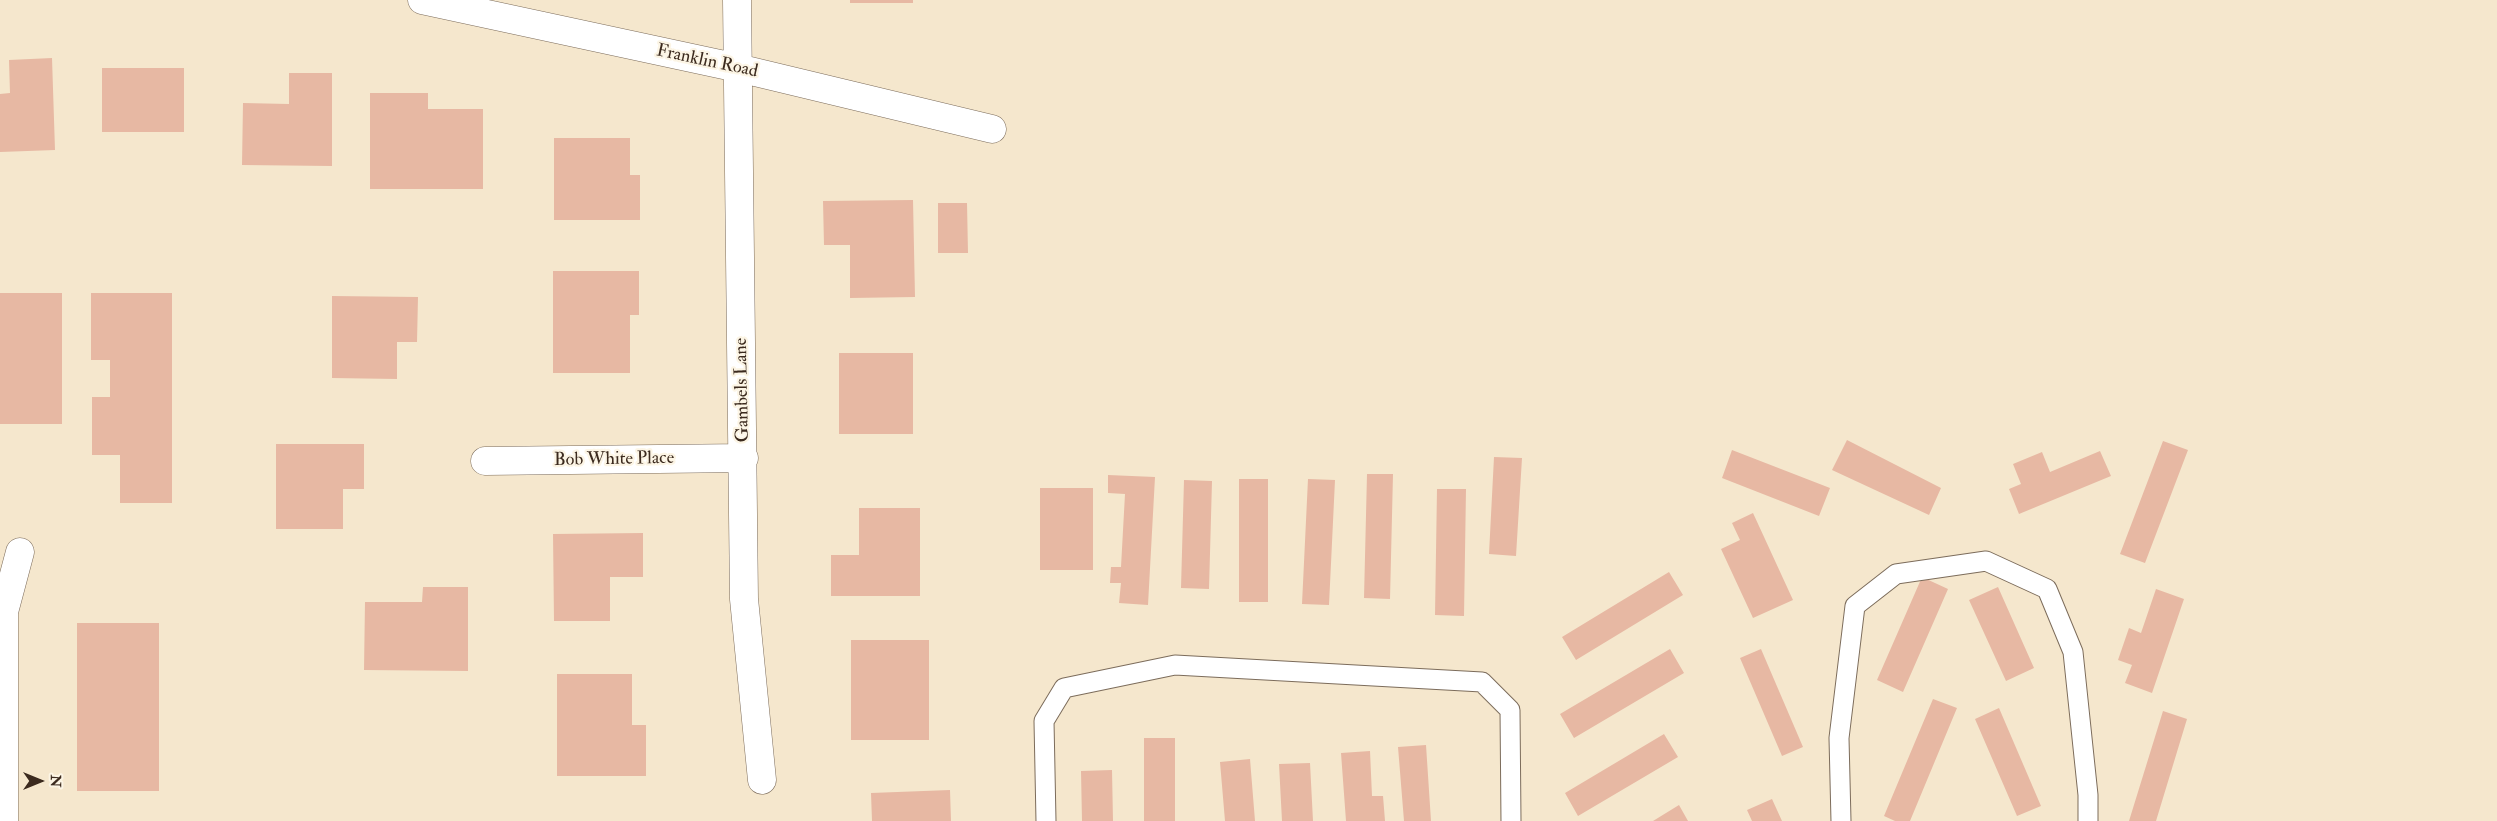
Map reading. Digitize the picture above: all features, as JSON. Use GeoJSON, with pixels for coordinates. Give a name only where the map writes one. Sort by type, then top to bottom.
{"type":"FeatureCollection","features":[{"type":"Feature","properties":{"kind":"street","name":"Franklin Road"},"geometry":{"type":"LineString","coordinates":[[422,0],[738,68],[992,128]]}},
{"type":"Feature","properties":{"kind":"street","name":"Gambels Lane"},"geometry":{"type":"LineString","coordinates":[[737,0],[744,458],[744,599],[762,780]]}},
{"type":"Feature","properties":{"kind":"street","name":"Bob White Place"},"geometry":{"type":"LineString","coordinates":[[485,461],[744,458]]}},
{"type":"Feature","properties":{"kind":"street"},"geometry":{"type":"LineString","coordinates":[[4,821],[4,612],[20,552]]}},
{"type":"Feature","properties":{"kind":"lane"},"geometry":{"type":"LineString","coordinates":[[1841,821],[1839,738],[1855,606],[1896,574],[1986,561],[2047,588],[2073,652],[2088,795],[2088,821]]}},
{"type":"Feature","properties":{"kind":"lane"},"geometry":{"type":"LineString","coordinates":[[1046,821],[1044,721],[1064,688],[1175,665],[1482,682],[1510,710],[1511,821]]}},
{"type":"Feature","properties":{"kind":"building"},"geometry":{"type":"Polygon","coordinates":[[[850,0],[913,0],[913,3],[850,3],[850,0]]]}},
{"type":"Feature","properties":{"kind":"building"},"geometry":{"type":"Polygon","coordinates":[[[52,58],[55,150],[0,152],[0,94],[10,93],[9,60],[52,58]]]}},
{"type":"Feature","properties":{"kind":"building"},"geometry":{"type":"Polygon","coordinates":[[[102,68],[184,68],[184,132],[102,132],[102,68]]]}},
{"type":"Feature","properties":{"kind":"building"},"geometry":{"type":"Polygon","coordinates":[[[289,73],[332,73],[332,166],[242,165],[243,103],[289,104],[289,73]]]}},
{"type":"Feature","properties":{"kind":"building"},"geometry":{"type":"Polygon","coordinates":[[[370,93],[428,93],[428,109],[483,109],[483,189],[370,189],[370,93]]]}},
{"type":"Feature","properties":{"kind":"building"},"geometry":{"type":"Polygon","coordinates":[[[554,138],[630,138],[630,175],[640,175],[640,220],[554,220],[554,138]]]}},
{"type":"Feature","properties":{"kind":"building"},"geometry":{"type":"Polygon","coordinates":[[[913,200],[915,297],[850,298],[850,245],[824,245],[823,201],[913,200]]]}},
{"type":"Feature","properties":{"kind":"building"},"geometry":{"type":"Polygon","coordinates":[[[938,203],[967,203],[968,253],[938,253],[938,203]]]}},
{"type":"Feature","properties":{"kind":"building"},"geometry":{"type":"Polygon","coordinates":[[[553,271],[639,271],[639,315],[630,315],[630,373],[553,373],[553,271]]]}},
{"type":"Feature","properties":{"kind":"building"},"geometry":{"type":"Polygon","coordinates":[[[0,293],[62,293],[62,424],[0,424],[0,293]]]}},
{"type":"Feature","properties":{"kind":"building"},"geometry":{"type":"Polygon","coordinates":[[[91,293],[172,293],[172,503],[120,503],[120,455],[92,455],[92,397],[110,397],[110,360],[91,360],[91,293]]]}},
{"type":"Feature","properties":{"kind":"building"},"geometry":{"type":"Polygon","coordinates":[[[332,296],[418,297],[417,342],[397,342],[397,379],[332,378],[332,296]]]}},
{"type":"Feature","properties":{"kind":"building"},"geometry":{"type":"Polygon","coordinates":[[[839,353],[913,353],[913,434],[839,434],[839,353]]]}},
{"type":"Feature","properties":{"kind":"building"},"geometry":{"type":"Polygon","coordinates":[[[1847,440],[1941,488],[1929,515],[1832,470],[1847,440]]]}},
{"type":"Feature","properties":{"kind":"building"},"geometry":{"type":"Polygon","coordinates":[[[2163,441],[2188,450],[2145,563],[2120,554],[2163,441]]]}},
{"type":"Feature","properties":{"kind":"building"},"geometry":{"type":"Polygon","coordinates":[[[276,444],[364,444],[364,489],[343,489],[343,529],[276,529],[276,444]]]}},
{"type":"Feature","properties":{"kind":"building"},"geometry":{"type":"Polygon","coordinates":[[[1732,450],[1830,488],[1819,516],[1722,478],[1732,450]]]}},
{"type":"Feature","properties":{"kind":"building"},"geometry":{"type":"Polygon","coordinates":[[[2100,451],[2111,476],[2019,514],[2009,489],[2021,484],[2013,464],[2042,452],[2050,472],[2100,451]]]}},
{"type":"Feature","properties":{"kind":"building"},"geometry":{"type":"Polygon","coordinates":[[[1494,457],[1522,458],[1516,556],[1489,554],[1494,457]]]}},
{"type":"Feature","properties":{"kind":"building"},"geometry":{"type":"Polygon","coordinates":[[[1367,474],[1393,474],[1390,599],[1364,598],[1367,474]]]}},
{"type":"Feature","properties":{"kind":"building"},"geometry":{"type":"Polygon","coordinates":[[[1108,475],[1155,477],[1148,605],[1119,603],[1121,583],[1110,583],[1111,567],[1121,567],[1125,494],[1108,493],[1108,475]]]}},
{"type":"Feature","properties":{"kind":"building"},"geometry":{"type":"Polygon","coordinates":[[[1239,479],[1268,479],[1268,602],[1239,602],[1239,479]]]}},
{"type":"Feature","properties":{"kind":"building"},"geometry":{"type":"Polygon","coordinates":[[[1308,479],[1335,480],[1329,605],[1302,604],[1308,479]]]}},
{"type":"Feature","properties":{"kind":"building"},"geometry":{"type":"Polygon","coordinates":[[[1184,480],[1212,481],[1209,589],[1181,588],[1184,480]]]}},
{"type":"Feature","properties":{"kind":"building"},"geometry":{"type":"Polygon","coordinates":[[[1040,488],[1093,488],[1093,570],[1040,570],[1040,488]]]}},
{"type":"Feature","properties":{"kind":"building"},"geometry":{"type":"Polygon","coordinates":[[[1437,489],[1466,489],[1464,616],[1435,615],[1437,489]]]}},
{"type":"Feature","properties":{"kind":"building"},"geometry":{"type":"Polygon","coordinates":[[[859,508],[920,508],[920,596],[831,596],[831,555],[859,555],[859,508]]]}},
{"type":"Feature","properties":{"kind":"building"},"geometry":{"type":"Polygon","coordinates":[[[1753,513],[1793,600],[1753,618],[1721,549],[1740,540],[1732,523],[1753,513]]]}},
{"type":"Feature","properties":{"kind":"building"},"geometry":{"type":"Polygon","coordinates":[[[643,533],[643,577],[610,577],[610,621],[554,621],[553,534],[643,533]]]}},
{"type":"Feature","properties":{"kind":"building"},"geometry":{"type":"Polygon","coordinates":[[[1669,572],[1683,595],[1576,660],[1562,637],[1669,572]]]}},
{"type":"Feature","properties":{"kind":"building"},"geometry":{"type":"Polygon","coordinates":[[[1922,577],[1948,589],[1903,692],[1877,680],[1922,577]]]}},
{"type":"Feature","properties":{"kind":"building"},"geometry":{"type":"Polygon","coordinates":[[[423,587],[468,587],[468,671],[364,670],[365,602],[422,602],[423,587]]]}},
{"type":"Feature","properties":{"kind":"building"},"geometry":{"type":"Polygon","coordinates":[[[1998,587],[2034,668],[2006,681],[1969,600],[1998,587]]]}},
{"type":"Feature","properties":{"kind":"building"},"geometry":{"type":"Polygon","coordinates":[[[2156,589],[2184,599],[2152,693],[2125,683],[2132,665],[2118,660],[2129,628],[2141,633],[2156,589]]]}},
{"type":"Feature","properties":{"kind":"building"},"geometry":{"type":"Polygon","coordinates":[[[77,623],[159,623],[159,791],[77,791],[77,623]]]}},
{"type":"Feature","properties":{"kind":"building"},"geometry":{"type":"Polygon","coordinates":[[[851,640],[929,640],[929,740],[851,740],[851,640]]]}},
{"type":"Feature","properties":{"kind":"building"},"geometry":{"type":"Polygon","coordinates":[[[1670,649],[1684,673],[1574,738],[1560,714],[1670,649]]]}},
{"type":"Feature","properties":{"kind":"building"},"geometry":{"type":"Polygon","coordinates":[[[1761,649],[1803,747],[1782,756],[1740,658],[1761,649]]]}},
{"type":"Feature","properties":{"kind":"building"},"geometry":{"type":"Polygon","coordinates":[[[557,674],[632,674],[632,725],[646,725],[646,776],[557,776],[557,674]]]}},
{"type":"Feature","properties":{"kind":"building"},"geometry":{"type":"Polygon","coordinates":[[[1933,699],[1957,708],[1910,821],[1895,821],[1884,816],[1933,699]]]}},
{"type":"Feature","properties":{"kind":"building"},"geometry":{"type":"Polygon","coordinates":[[[1999,708],[2041,806],[2017,816],[1975,719],[1999,708]]]}},
{"type":"Feature","properties":{"kind":"building"},"geometry":{"type":"Polygon","coordinates":[[[2163,711],[2187,719],[2156,821],[2129,821],[2163,711]]]}},
{"type":"Feature","properties":{"kind":"building"},"geometry":{"type":"Polygon","coordinates":[[[1664,734],[1678,757],[1578,816],[1565,793],[1664,734]]]}},
{"type":"Feature","properties":{"kind":"building"},"geometry":{"type":"Polygon","coordinates":[[[1144,738],[1175,738],[1175,821],[1144,821],[1144,738]]]}},
{"type":"Feature","properties":{"kind":"building"},"geometry":{"type":"Polygon","coordinates":[[[1426,745],[1431,821],[1404,821],[1398,747],[1426,745]]]}},
{"type":"Feature","properties":{"kind":"building"},"geometry":{"type":"Polygon","coordinates":[[[1370,751],[1372,796],[1383,796],[1385,821],[1346,821],[1341,753],[1370,751]]]}},
{"type":"Feature","properties":{"kind":"building"},"geometry":{"type":"Polygon","coordinates":[[[1250,759],[1255,821],[1225,821],[1220,762],[1250,759]]]}},
{"type":"Feature","properties":{"kind":"building"},"geometry":{"type":"Polygon","coordinates":[[[1310,763],[1313,821],[1282,821],[1279,764],[1310,763]]]}},
{"type":"Feature","properties":{"kind":"building"},"geometry":{"type":"Polygon","coordinates":[[[1112,770],[1113,821],[1082,821],[1081,771],[1112,770]]]}},
{"type":"Feature","properties":{"kind":"building"},"geometry":{"type":"Polygon","coordinates":[[[950,790],[951,821],[872,821],[871,793],[950,790]]]}},
{"type":"Feature","properties":{"kind":"building"},"geometry":{"type":"Polygon","coordinates":[[[1772,799],[1782,821],[1752,821],[1747,810],[1772,799]]]}},
{"type":"Feature","properties":{"kind":"building"},"geometry":{"type":"Polygon","coordinates":[[[1679,805],[1688,821],[1653,821],[1679,805]]]}}]}
